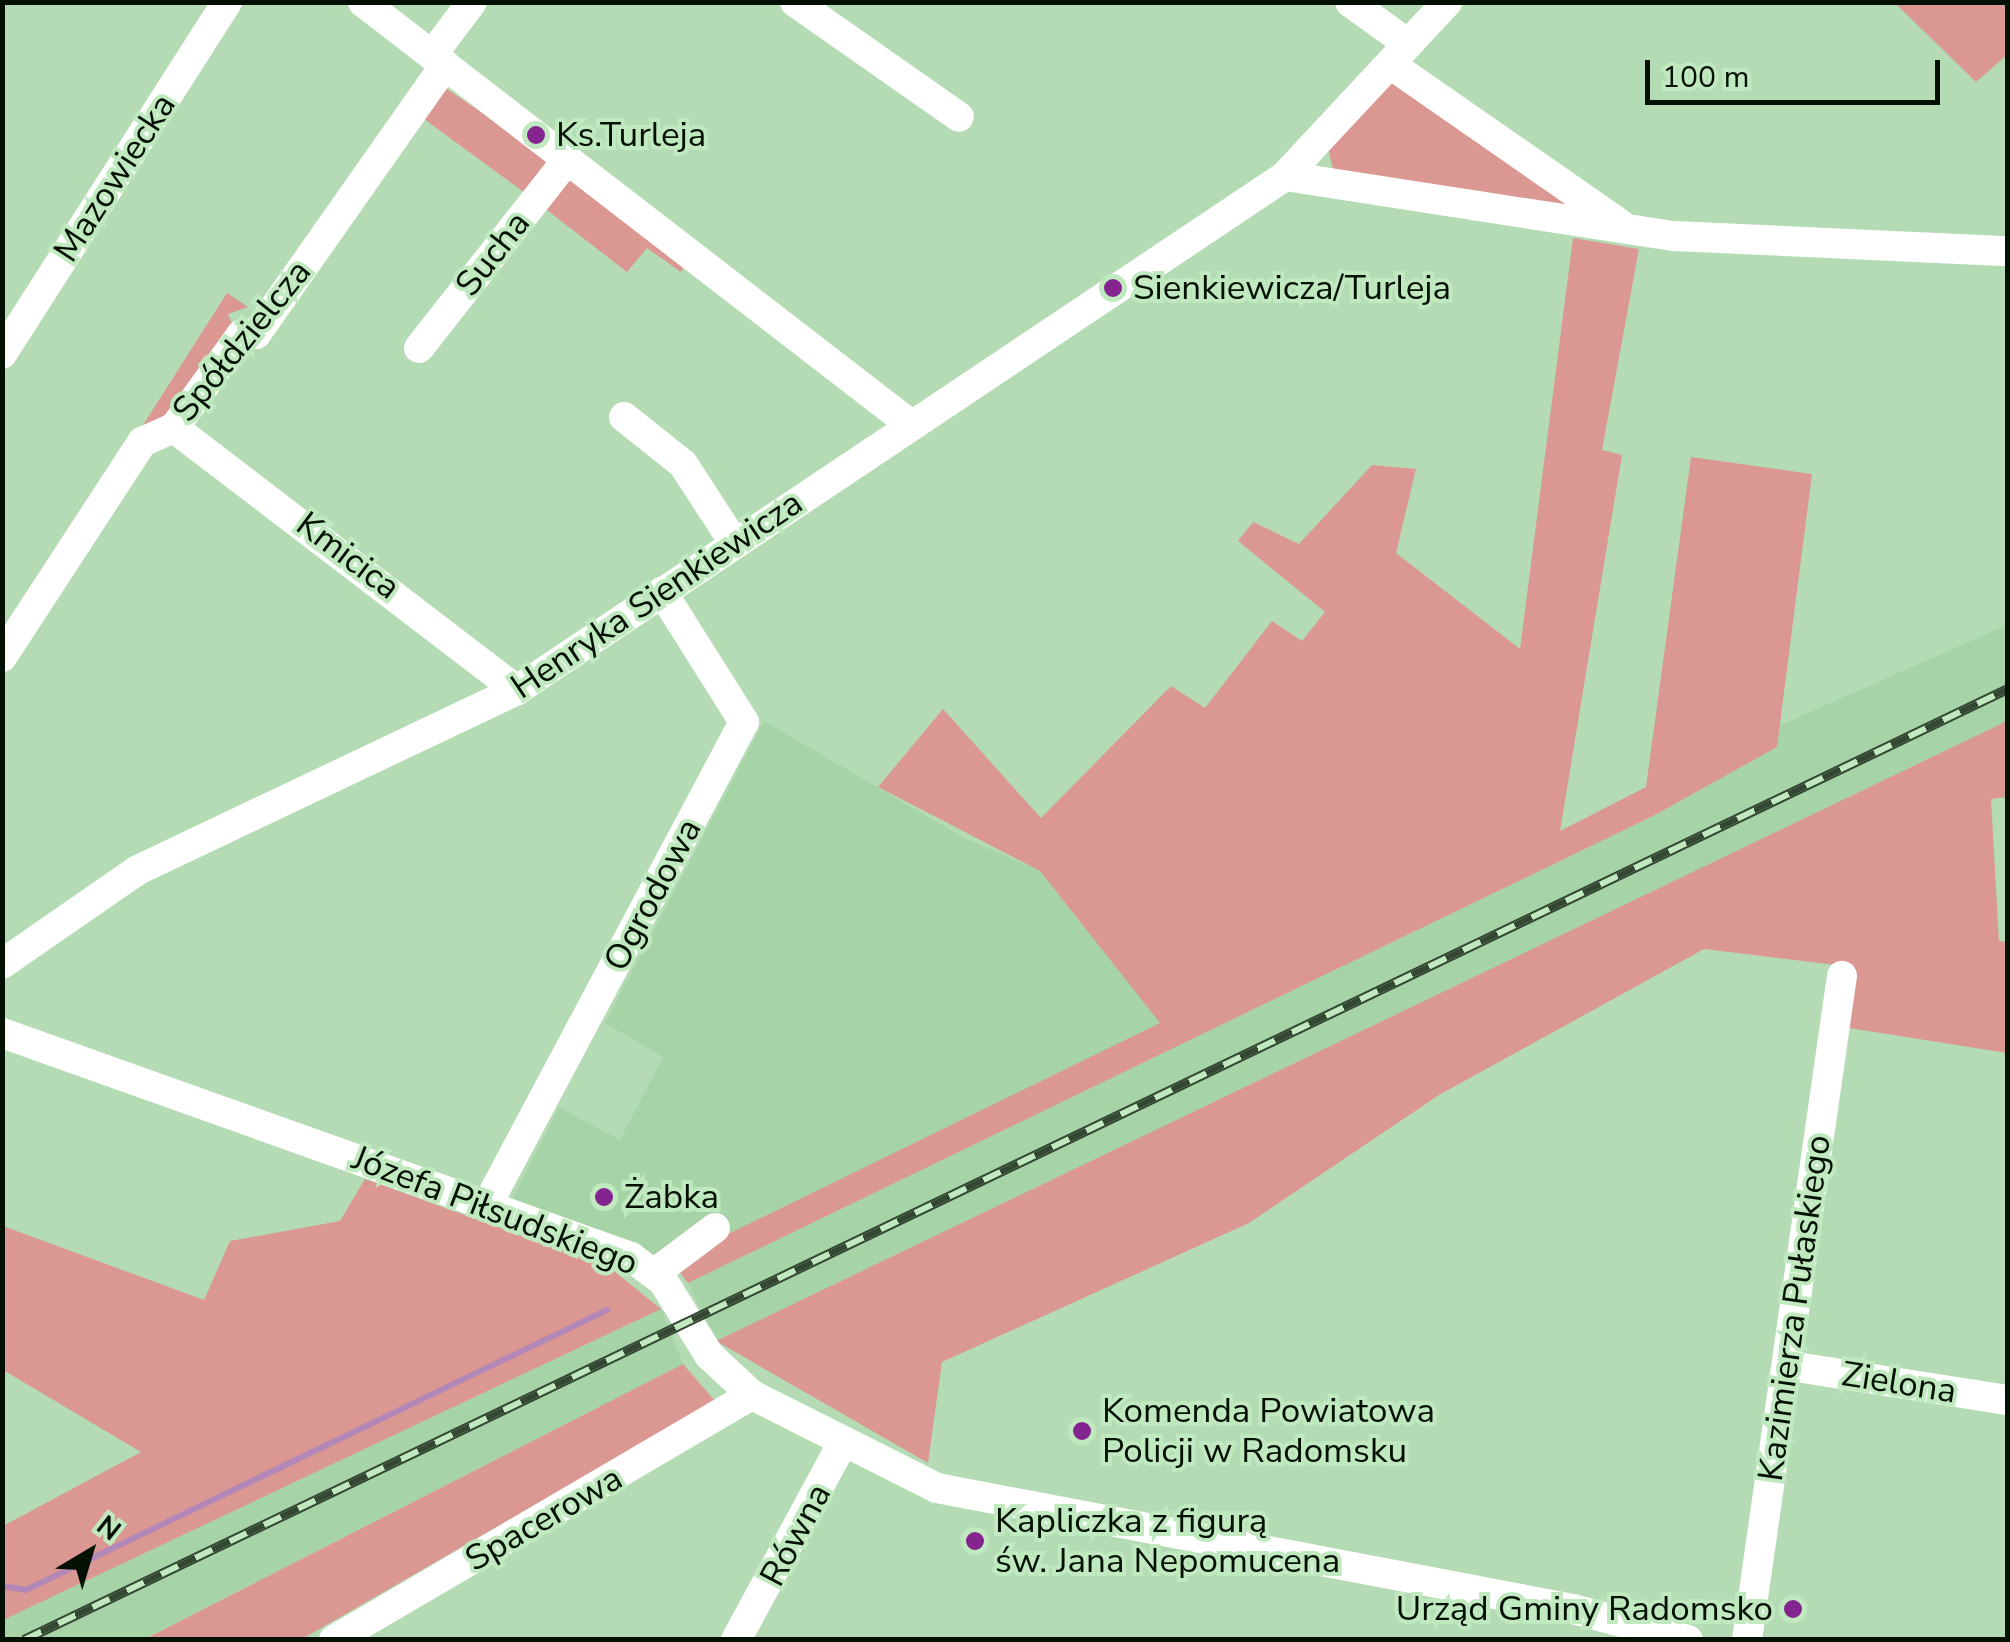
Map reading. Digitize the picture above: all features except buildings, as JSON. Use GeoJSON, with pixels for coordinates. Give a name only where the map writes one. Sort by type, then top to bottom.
{"type":"FeatureCollection","features":[{"type":"Feature","properties":{"kind":"street","name":"Mazowiecka"},"geometry":{"type":"LineString","coordinates":[[2,354],[227,2]]}},
{"type":"Feature","properties":{"kind":"street"},"geometry":{"type":"LineString","coordinates":[[363,2],[910,424]]}},
{"type":"Feature","properties":{"kind":"street"},"geometry":{"type":"LineString","coordinates":[[438,60],[472,2]]}},
{"type":"Feature","properties":{"kind":"street"},"geometry":{"type":"LineString","coordinates":[[795,2],[959,117]]}},
{"type":"Feature","properties":{"kind":"street"},"geometry":{"type":"LineString","coordinates":[[1350,2],[1399,54],[1627,228]]}},
{"type":"Feature","properties":{"kind":"street","name":"Henryka Sienkiewicza"},"geometry":{"type":"LineString","coordinates":[[2,964],[138,870],[516,690],[1285,176],[1446,2]]}},
{"type":"Feature","properties":{"kind":"street","name":"Spółdzielcza"},"geometry":{"type":"LineString","coordinates":[[2,657],[142,442],[174,428],[241,335],[256,334],[438,60]]}},
{"type":"Feature","properties":{"kind":"street","name":"Sucha"},"geometry":{"type":"LineString","coordinates":[[419,348],[568,160]]}},
{"type":"Feature","properties":{"kind":"street"},"geometry":{"type":"LineString","coordinates":[[1285,176],[1627,228],[2008,251]]}},
{"type":"Feature","properties":{"kind":"street"},"geometry":{"type":"LineString","coordinates":[[624,417],[683,464],[735,544]]}},
{"type":"Feature","properties":{"kind":"street","name":"Kmicica"},"geometry":{"type":"LineString","coordinates":[[174,428],[516,690]]}},
{"type":"Feature","properties":{"kind":"street","name":"Ogrodowa"},"geometry":{"type":"LineString","coordinates":[[488,1206],[744,722],[662,592]]}},
{"type":"Feature","properties":{"kind":"street","name":"Kazimierza Pułaskiego"},"geometry":{"type":"LineString","coordinates":[[1747,1640],[1790,1366],[1842,976]]}},
{"type":"Feature","properties":{"kind":"street","name":"Józefa Piłsudskiego"},"geometry":{"type":"LineString","coordinates":[[2,1032],[488,1206],[654,1272],[709,1356],[752,1395],[843,1442],[995,1505],[1572,1609],[1688,1640]]}},
{"type":"Feature","properties":{"kind":"street"},"geometry":{"type":"LineString","coordinates":[[654,1272],[715,1228]]}},
{"type":"Feature","properties":{"kind":"street","name":"Zielona"},"geometry":{"type":"LineString","coordinates":[[1790,1366],[2008,1400]]}},
{"type":"Feature","properties":{"kind":"street","name":"Spacerowa"},"geometry":{"type":"LineString","coordinates":[[334,1640],[752,1395]]}},
{"type":"Feature","properties":{"kind":"street","name":"Równa"},"geometry":{"type":"LineString","coordinates":[[748,1635],[843,1442]]}},
{"type":"Feature","properties":{"kind":"shaded area"},"geometry":{"type":"Polygon","coordinates":[[[1895,3],[2007,3],[2007,55],[1976,82],[1895,3]]]}},
{"type":"Feature","properties":{"kind":"shaded area"},"geometry":{"type":"Polygon","coordinates":[[[1392,80],[1578,207],[1333,169],[1328,148],[1392,80]]]}},
{"type":"Feature","properties":{"kind":"shaded area"},"geometry":{"type":"Polygon","coordinates":[[[444,87],[549,158],[548,171],[525,193],[420,116],[444,87]]]}},
{"type":"Feature","properties":{"kind":"shaded area"},"geometry":{"type":"Polygon","coordinates":[[[571,179],[685,265],[681,272],[647,248],[627,272],[543,207],[571,179]]]}},
{"type":"Feature","properties":{"kind":"shaded area"},"geometry":{"type":"Polygon","coordinates":[[[1573,238],[1639,249],[1602,450],[1622,455],[1560,831],[1646,787],[1691,457],[1812,474],[1777,747],[1655,815],[688,1283],[676,1268],[728,1234],[1160,1023],[1040,871],[878,787],[943,709],[1041,818],[1171,686],[1205,708],[1272,621],[1302,641],[1325,612],[1238,541],[1253,522],[1299,544],[1372,465],[1416,469],[1396,553],[1520,649],[1573,238]]]}},
{"type":"Feature","properties":{"kind":"shaded area"},"geometry":{"type":"Polygon","coordinates":[[[227,293],[248,307],[228,314],[232,324],[173,413],[138,433],[227,293]]]}},
{"type":"Feature","properties":{"kind":"shaded area"},"geometry":{"type":"Polygon","coordinates":[[[2007,625],[2007,721],[716,1341],[688,1283],[1655,815],[1776,747],[1774,728],[2007,625]]]}},
{"type":"Feature","properties":{"kind":"shaded area"},"geometry":{"type":"Polygon","coordinates":[[[764,721],[964,838],[1040,871],[1161,1023],[676,1268],[513,1198],[559,1107],[620,1140],[663,1057],[605,1023],[764,721]]]}},
{"type":"Feature","properties":{"kind":"shaded area"},"geometry":{"type":"Polygon","coordinates":[[[2007,721],[2007,797],[1991,799],[1999,941],[2007,942],[2007,1053],[1849,1028],[1853,967],[1704,949],[1439,1095],[1249,1223],[942,1362],[928,1463],[716,1341],[2007,721]]]}},
{"type":"Feature","properties":{"kind":"shaded area"},"geometry":{"type":"Polygon","coordinates":[[[365,1179],[609,1267],[661,1309],[3,1620],[3,1526],[141,1452],[3,1370],[3,1226],[204,1300],[230,1241],[340,1221],[365,1179]]]}},
{"type":"Feature","properties":{"kind":"shaded area"},"geometry":{"type":"Polygon","coordinates":[[[661,1309],[683,1364],[143,1639],[3,1639],[2,1620],[661,1309]]]}},
{"type":"Feature","properties":{"kind":"shaded area"},"geometry":{"type":"Polygon","coordinates":[[[683,1364],[715,1401],[302,1639],[143,1640],[683,1364]]]}},
{"type":"Feature","properties":{"kind":"waterway"},"geometry":{"type":"LineString","coordinates":[[2,1586],[26,1590],[607,1310]]}},
{"type":"Feature","properties":{"kind":"railway"},"geometry":{"type":"LineString","coordinates":[[24,1640],[2008,689]]}},
{"type":"Feature","properties":{"kind":"place","name":"Ks.Turleja"},"geometry":{"type":"Point","coordinates":[536,135]}},
{"type":"Feature","properties":{"kind":"place","name":"Sienkiewicza/Turleja"},"geometry":{"type":"Point","coordinates":[1113,288]}},
{"type":"Feature","properties":{"kind":"place","name":"Żabka"},"geometry":{"type":"Point","coordinates":[604,1197]}},
{"type":"Feature","properties":{"kind":"place","name":"Komenda Powiatowa Policji w Radomsku"},"geometry":{"type":"Point","coordinates":[1082,1431]}},
{"type":"Feature","properties":{"kind":"place","name":"Kapliczka z figurą św. Jana Nepomucena"},"geometry":{"type":"Point","coordinates":[975,1541]}},
{"type":"Feature","properties":{"kind":"place","name":"Urząd Gminy Radomsko"},"geometry":{"type":"Point","coordinates":[1793,1609]}}]}
